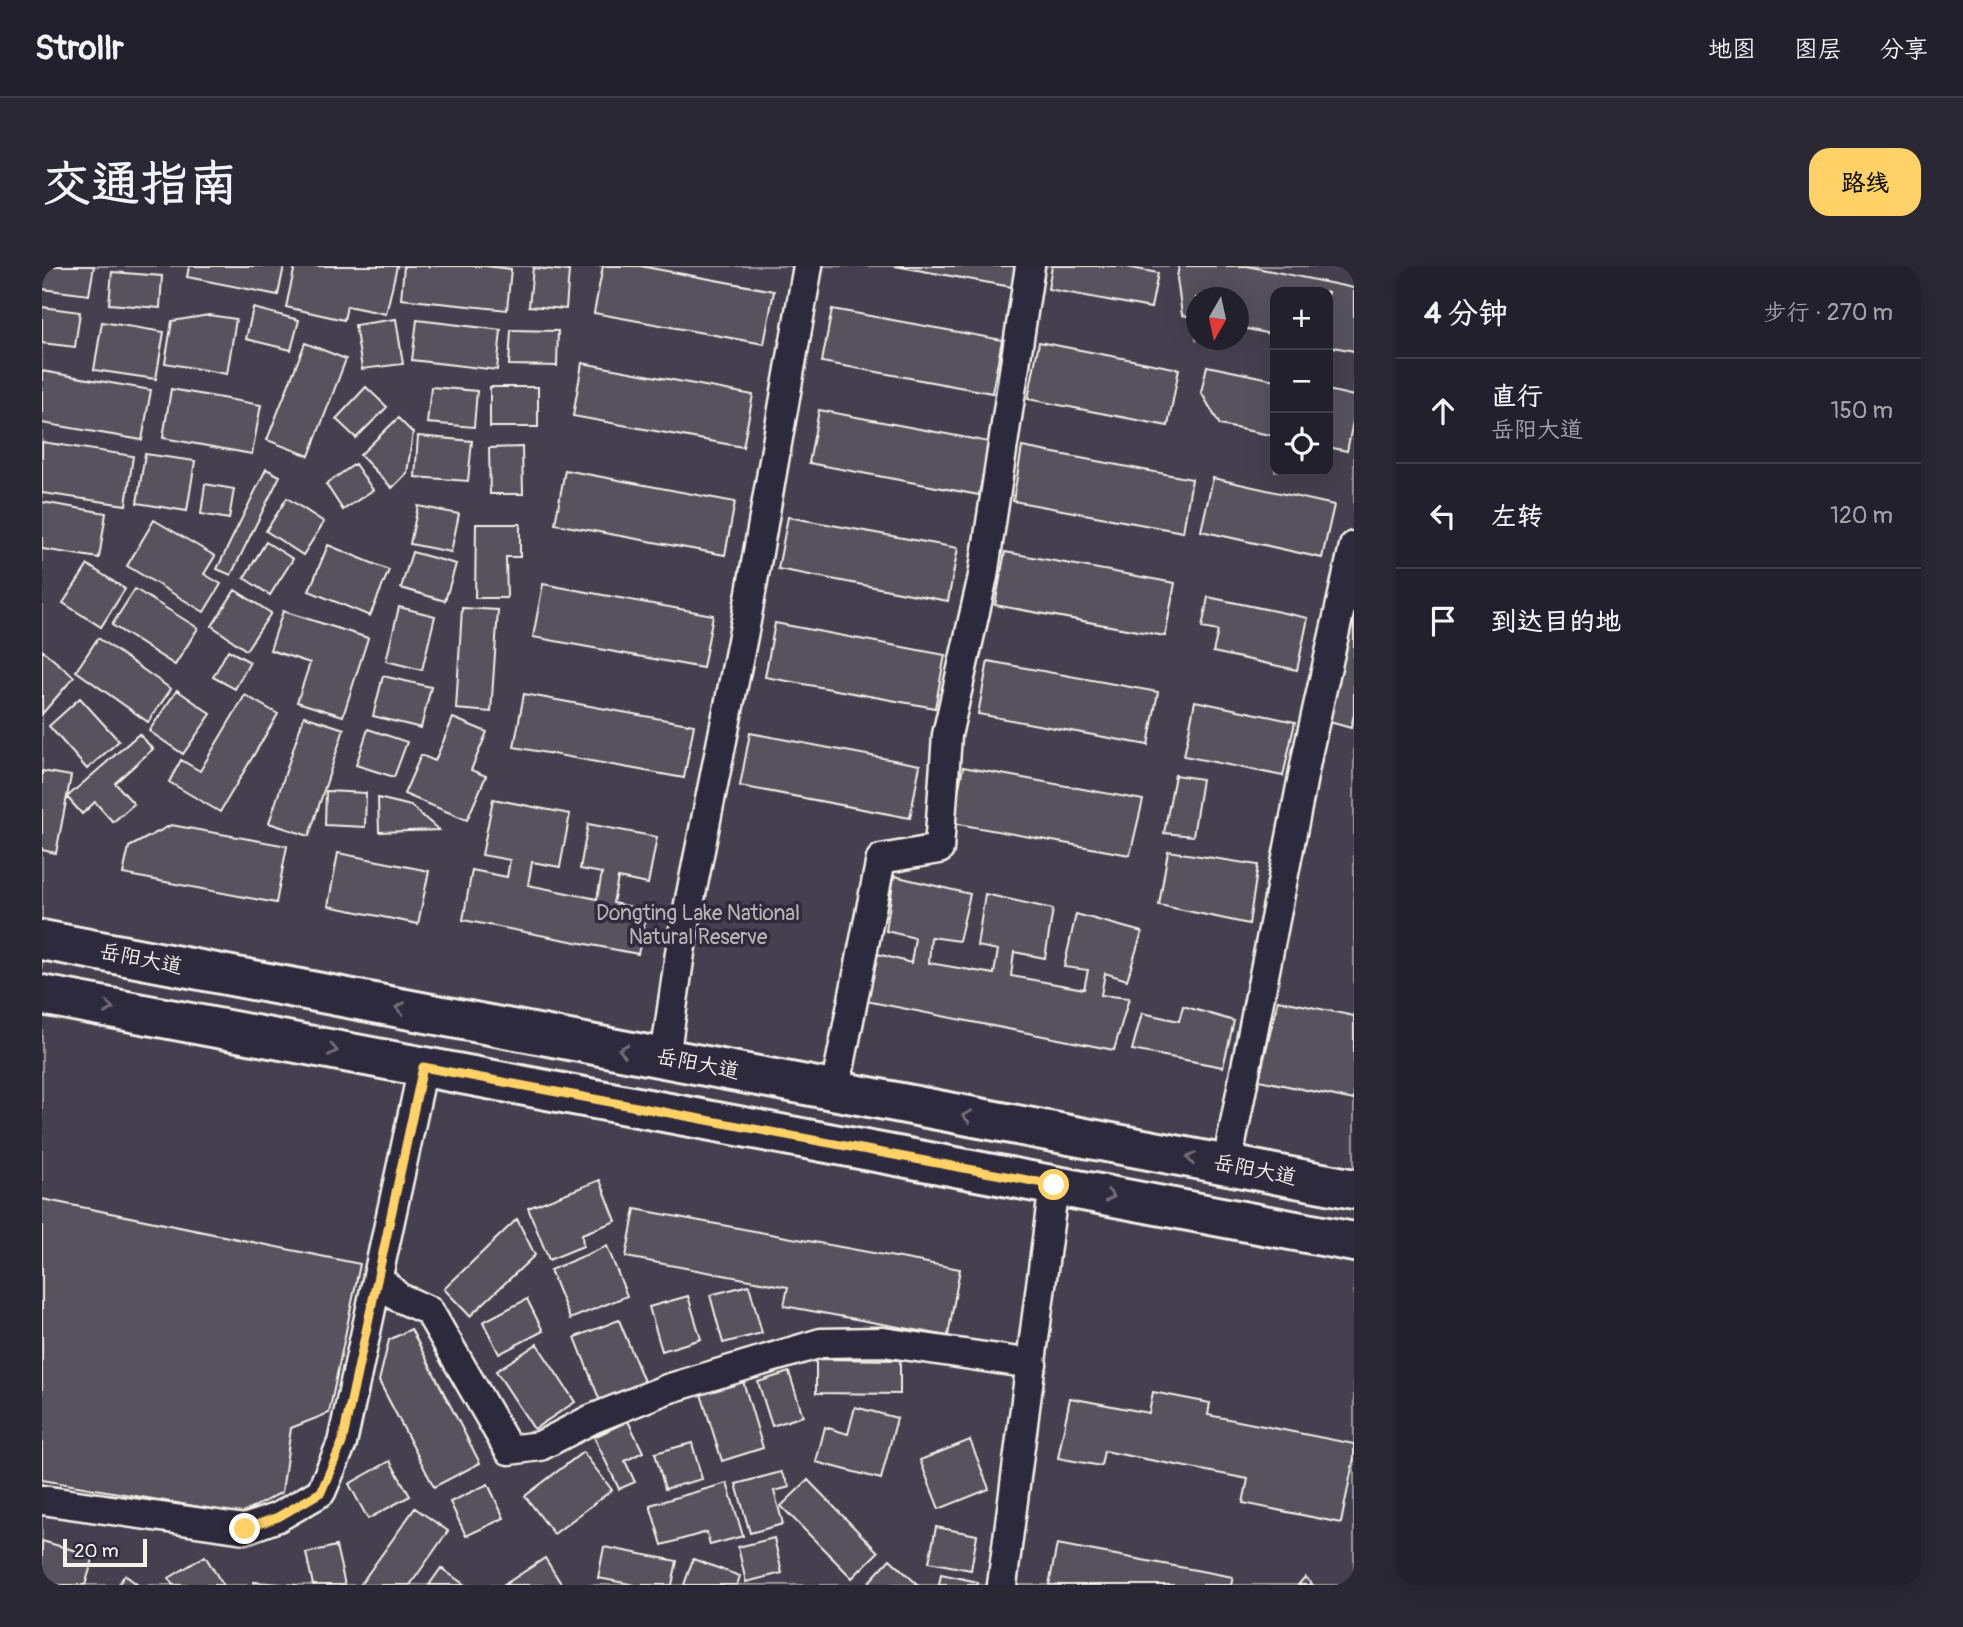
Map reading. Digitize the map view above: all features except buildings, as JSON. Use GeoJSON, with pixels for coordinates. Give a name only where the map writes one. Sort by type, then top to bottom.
{"type":"FeatureCollection","features":[{"type":"Feature","properties":{"kind":"main road","name":"岳阳大道"},"geometry":{"type":"LineString","coordinates":[[42,940],[1354,1189]]}},
{"type":"Feature","properties":{"kind":"main road"},"geometry":{"type":"LineString","coordinates":[[42,995],[1354,1242]]}},
{"type":"Feature","properties":{"kind":"street"},"geometry":{"type":"LineString","coordinates":[[666,1058],[681,939],[746,621],[808,266]]}},
{"type":"Feature","properties":{"kind":"street"},"geometry":{"type":"LineString","coordinates":[[835,1090],[881,859],[939,849],[947,736],[983,576],[1030,266]]}},
{"type":"Feature","properties":{"kind":"street"},"geometry":{"type":"LineString","coordinates":[[1227,1164],[1308,751],[1354,546]]}},
{"type":"Feature","properties":{"kind":"street"},"geometry":{"type":"LineString","coordinates":[[42,1500],[245,1529],[278,1517],[321,1492],[342,1443],[423,1067]]}},
{"type":"Feature","properties":{"kind":"street"},"geometry":{"type":"LineString","coordinates":[[1002,1585],[1054,1185]]}},
{"type":"Feature","properties":{"kind":"street"},"geometry":{"type":"LineString","coordinates":[[378,1278],[398,1297],[429,1311],[509,1450],[540,1446],[592,1419],[667,1389],[821,1343],[883,1342],[1032,1364]]}},
{"type":"Feature","properties":{"kind":"green space","name":"Dongting Lake National Natural Reserve"},"geometry":{"type":"Polygon","coordinates":[[[42,266],[1354,266],[1354,1585],[42,1585],[42,266]]]}},
{"type":"Feature","properties":{"kind":"route"},"geometry":{"type":"LineString","coordinates":[[245,1529],[278,1517],[321,1492],[342,1443],[423,1067],[1054,1185]]}}]}
